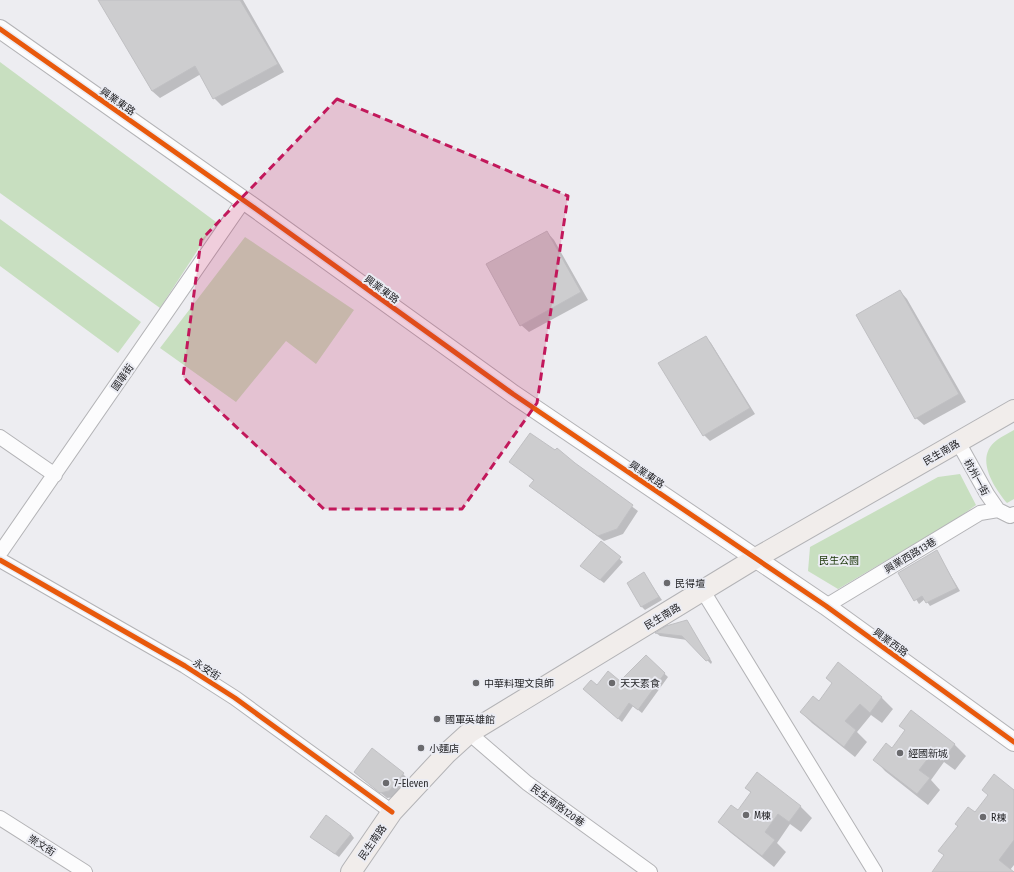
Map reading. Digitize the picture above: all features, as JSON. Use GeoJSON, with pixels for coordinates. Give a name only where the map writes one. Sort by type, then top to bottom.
{"type":"FeatureCollection","features":[{"type":"Feature","properties":{"kind":"main road","name":"民生南路"},"geometry":{"type":"LineString","coordinates":[[351,872],[392,812],[447,753],[469,733],[756,558],[1014,410]]}},
{"type":"Feature","properties":{"kind":"street","name":"興業東路"},"geometry":{"type":"LineString","coordinates":[[0,30],[244,200],[513,394],[756,558]]}},
{"type":"Feature","properties":{"kind":"street","name":"國華街"},"geometry":{"type":"LineString","coordinates":[[0,553],[55,476],[244,200]]}},
{"type":"Feature","properties":{"kind":"street"},"geometry":{"type":"LineString","coordinates":[[0,437],[55,476]]}},
{"type":"Feature","properties":{"kind":"street","name":"杭州一街"},"geometry":{"type":"LineString","coordinates":[[958,442],[987,494],[998,510]]}},
{"type":"Feature","properties":{"kind":"street"},"geometry":{"type":"LineString","coordinates":[[998,510],[1010,516],[1014,514]]}},
{"type":"Feature","properties":{"kind":"street","name":"興業西路13巷"},"geometry":{"type":"LineString","coordinates":[[826,606],[980,513],[998,510]]}},
{"type":"Feature","properties":{"kind":"street","name":"興業西路"},"geometry":{"type":"LineString","coordinates":[[756,558],[826,606],[1014,742]]}},
{"type":"Feature","properties":{"kind":"street","name":"永安街"},"geometry":{"type":"LineString","coordinates":[[0,560],[185,666],[235,698],[392,812]]}},
{"type":"Feature","properties":{"kind":"street"},"geometry":{"type":"LineString","coordinates":[[702,591],[875,872]]}},
{"type":"Feature","properties":{"kind":"street","name":"民生南路120巷"},"geometry":{"type":"LineString","coordinates":[[469,733],[528,783],[650,872]]}},
{"type":"Feature","properties":{"kind":"street","name":"崇文街"},"geometry":{"type":"LineString","coordinates":[[0,818],[85,872]]}},
{"type":"Feature","properties":{"kind":"highlighted area"},"geometry":{"type":"Polygon","coordinates":[[[337,99],[568,196],[537,403],[462,509],[324,509],[183,377],[201,240],[337,99]]]}},
{"type":"Feature","properties":{"kind":"green space"},"geometry":{"type":"Polygon","coordinates":[[[0,62],[216,222],[160,308],[0,193],[0,62]]]}},
{"type":"Feature","properties":{"kind":"green space"},"geometry":{"type":"Polygon","coordinates":[[[0,219],[141,322],[118,353],[0,266],[0,219]]]}},
{"type":"Feature","properties":{"kind":"green space"},"geometry":{"type":"Polygon","coordinates":[[[245,237],[354,310],[316,364],[286,341],[236,402],[160,348],[245,237]]]}},
{"type":"Feature","properties":{"kind":"green space"},"geometry":{"type":"Polygon","coordinates":[[[1014,430],[1014,499],[1007,503],[996,488],[988,472],[986,463],[990,447],[997,440],[1014,430]]]}},
{"type":"Feature","properties":{"kind":"green space","name":"民生公園"},"geometry":{"type":"Polygon","coordinates":[[[960,474],[976,505],[958,518],[838,589],[808,571],[810,547],[938,477],[960,474]]]}},
{"type":"Feature","properties":{"kind":"building"},"geometry":{"type":"Polygon","coordinates":[[[98,0],[240,0],[278,64],[213,99],[195,66],[152,91],[98,0]]]}},
{"type":"Feature","properties":{"kind":"building"},"geometry":{"type":"Polygon","coordinates":[[[547,231],[581,292],[520,326],[486,264],[547,231]]]}},
{"type":"Feature","properties":{"kind":"building"},"geometry":{"type":"Polygon","coordinates":[[[900,290],[959,394],[915,419],[856,315],[900,290]]]}},
{"type":"Feature","properties":{"kind":"building"},"geometry":{"type":"Polygon","coordinates":[[[706,336],[750,408],[703,436],[658,363],[706,336]]]}},
{"type":"Feature","properties":{"kind":"building"},"geometry":{"type":"Polygon","coordinates":[[[530,433],[555,450],[557,448],[633,505],[617,529],[598,536],[529,486],[534,480],[509,462],[530,433]]]}},
{"type":"Feature","properties":{"kind":"building"},"geometry":{"type":"Polygon","coordinates":[[[601,541],[621,557],[600,580],[580,566],[601,541]]]}},
{"type":"Feature","properties":{"kind":"building"},"geometry":{"type":"Polygon","coordinates":[[[937,550],[957,588],[926,603],[922,596],[914,601],[898,573],[937,550]]]}},
{"type":"Feature","properties":{"kind":"building"},"geometry":{"type":"Polygon","coordinates":[[[644,572],[659,597],[641,607],[627,583],[644,572]]]}},
{"type":"Feature","properties":{"kind":"building"},"geometry":{"type":"Polygon","coordinates":[[[687,620],[710,659],[706,661],[682,636],[655,633],[666,626],[687,620]]]}},
{"type":"Feature","properties":{"kind":"building"},"geometry":{"type":"Polygon","coordinates":[[[646,655],[665,673],[638,710],[629,703],[618,719],[583,689],[591,680],[597,685],[608,671],[620,681],[646,655]]]}},
{"type":"Feature","properties":{"kind":"building"},"geometry":{"type":"Polygon","coordinates":[[[838,662],[882,697],[870,713],[860,704],[845,721],[856,730],[844,747],[800,712],[813,696],[819,701],[832,683],[826,678],[838,662]]]}},
{"type":"Feature","properties":{"kind":"building","name":"經國新城"},"geometry":{"type":"Polygon","coordinates":[[[911,710],[955,744],[943,760],[933,752],[919,770],[930,778],[917,794],[873,760],[886,743],[892,748],[905,730],[899,726],[911,710]]]}},
{"type":"Feature","properties":{"kind":"building"},"geometry":{"type":"Polygon","coordinates":[[[372,748],[404,773],[389,791],[380,793],[354,772],[372,748]]]}},
{"type":"Feature","properties":{"kind":"building","name":"M棟"},"geometry":{"type":"Polygon","coordinates":[[[757,772],[801,806],[789,822],[778,814],[765,832],[775,840],[762,856],[718,822],[731,805],[738,810],[751,792],[745,788],[757,772]]]}},
{"type":"Feature","properties":{"kind":"building"},"geometry":{"type":"Polygon","coordinates":[[[994,774],[1014,790],[1014,840],[999,860],[1014,872],[932,872],[944,855],[938,851],[958,826],[955,824],[968,807],[975,812],[988,795],[982,790],[994,774]]]}},
{"type":"Feature","properties":{"kind":"building"},"geometry":{"type":"Polygon","coordinates":[[[326,815],[351,834],[335,854],[310,837],[326,815]]]}},
{"type":"Feature","properties":{"kind":"cycle path"},"geometry":{"type":"LineString","coordinates":[[0,29],[256,209],[513,394],[826,606],[1014,742]]}},
{"type":"Feature","properties":{"kind":"cycle path"},"geometry":{"type":"LineString","coordinates":[[0,560],[185,666],[235,698],[392,812]]}},
{"type":"Feature","properties":{"kind":"place","name":"民得壇"},"geometry":{"type":"Point","coordinates":[667,583]}},
{"type":"Feature","properties":{"kind":"place","name":"中華料理文良師"},"geometry":{"type":"Point","coordinates":[476,683]}},
{"type":"Feature","properties":{"kind":"place","name":"天天素食"},"geometry":{"type":"Point","coordinates":[612,683]}},
{"type":"Feature","properties":{"kind":"place","name":"國軍英雄館"},"geometry":{"type":"Point","coordinates":[437,719]}},
{"type":"Feature","properties":{"kind":"place","name":"小麵店"},"geometry":{"type":"Point","coordinates":[421,748]}},
{"type":"Feature","properties":{"kind":"place","name":"經國新城"},"geometry":{"type":"Point","coordinates":[900,753]}},
{"type":"Feature","properties":{"kind":"place","name":"7-Eleven"},"geometry":{"type":"Point","coordinates":[386,783]}},
{"type":"Feature","properties":{"kind":"place","name":"M棟"},"geometry":{"type":"Point","coordinates":[746,815]}},
{"type":"Feature","properties":{"kind":"place","name":"R棟"},"geometry":{"type":"Point","coordinates":[983,817]}}]}
